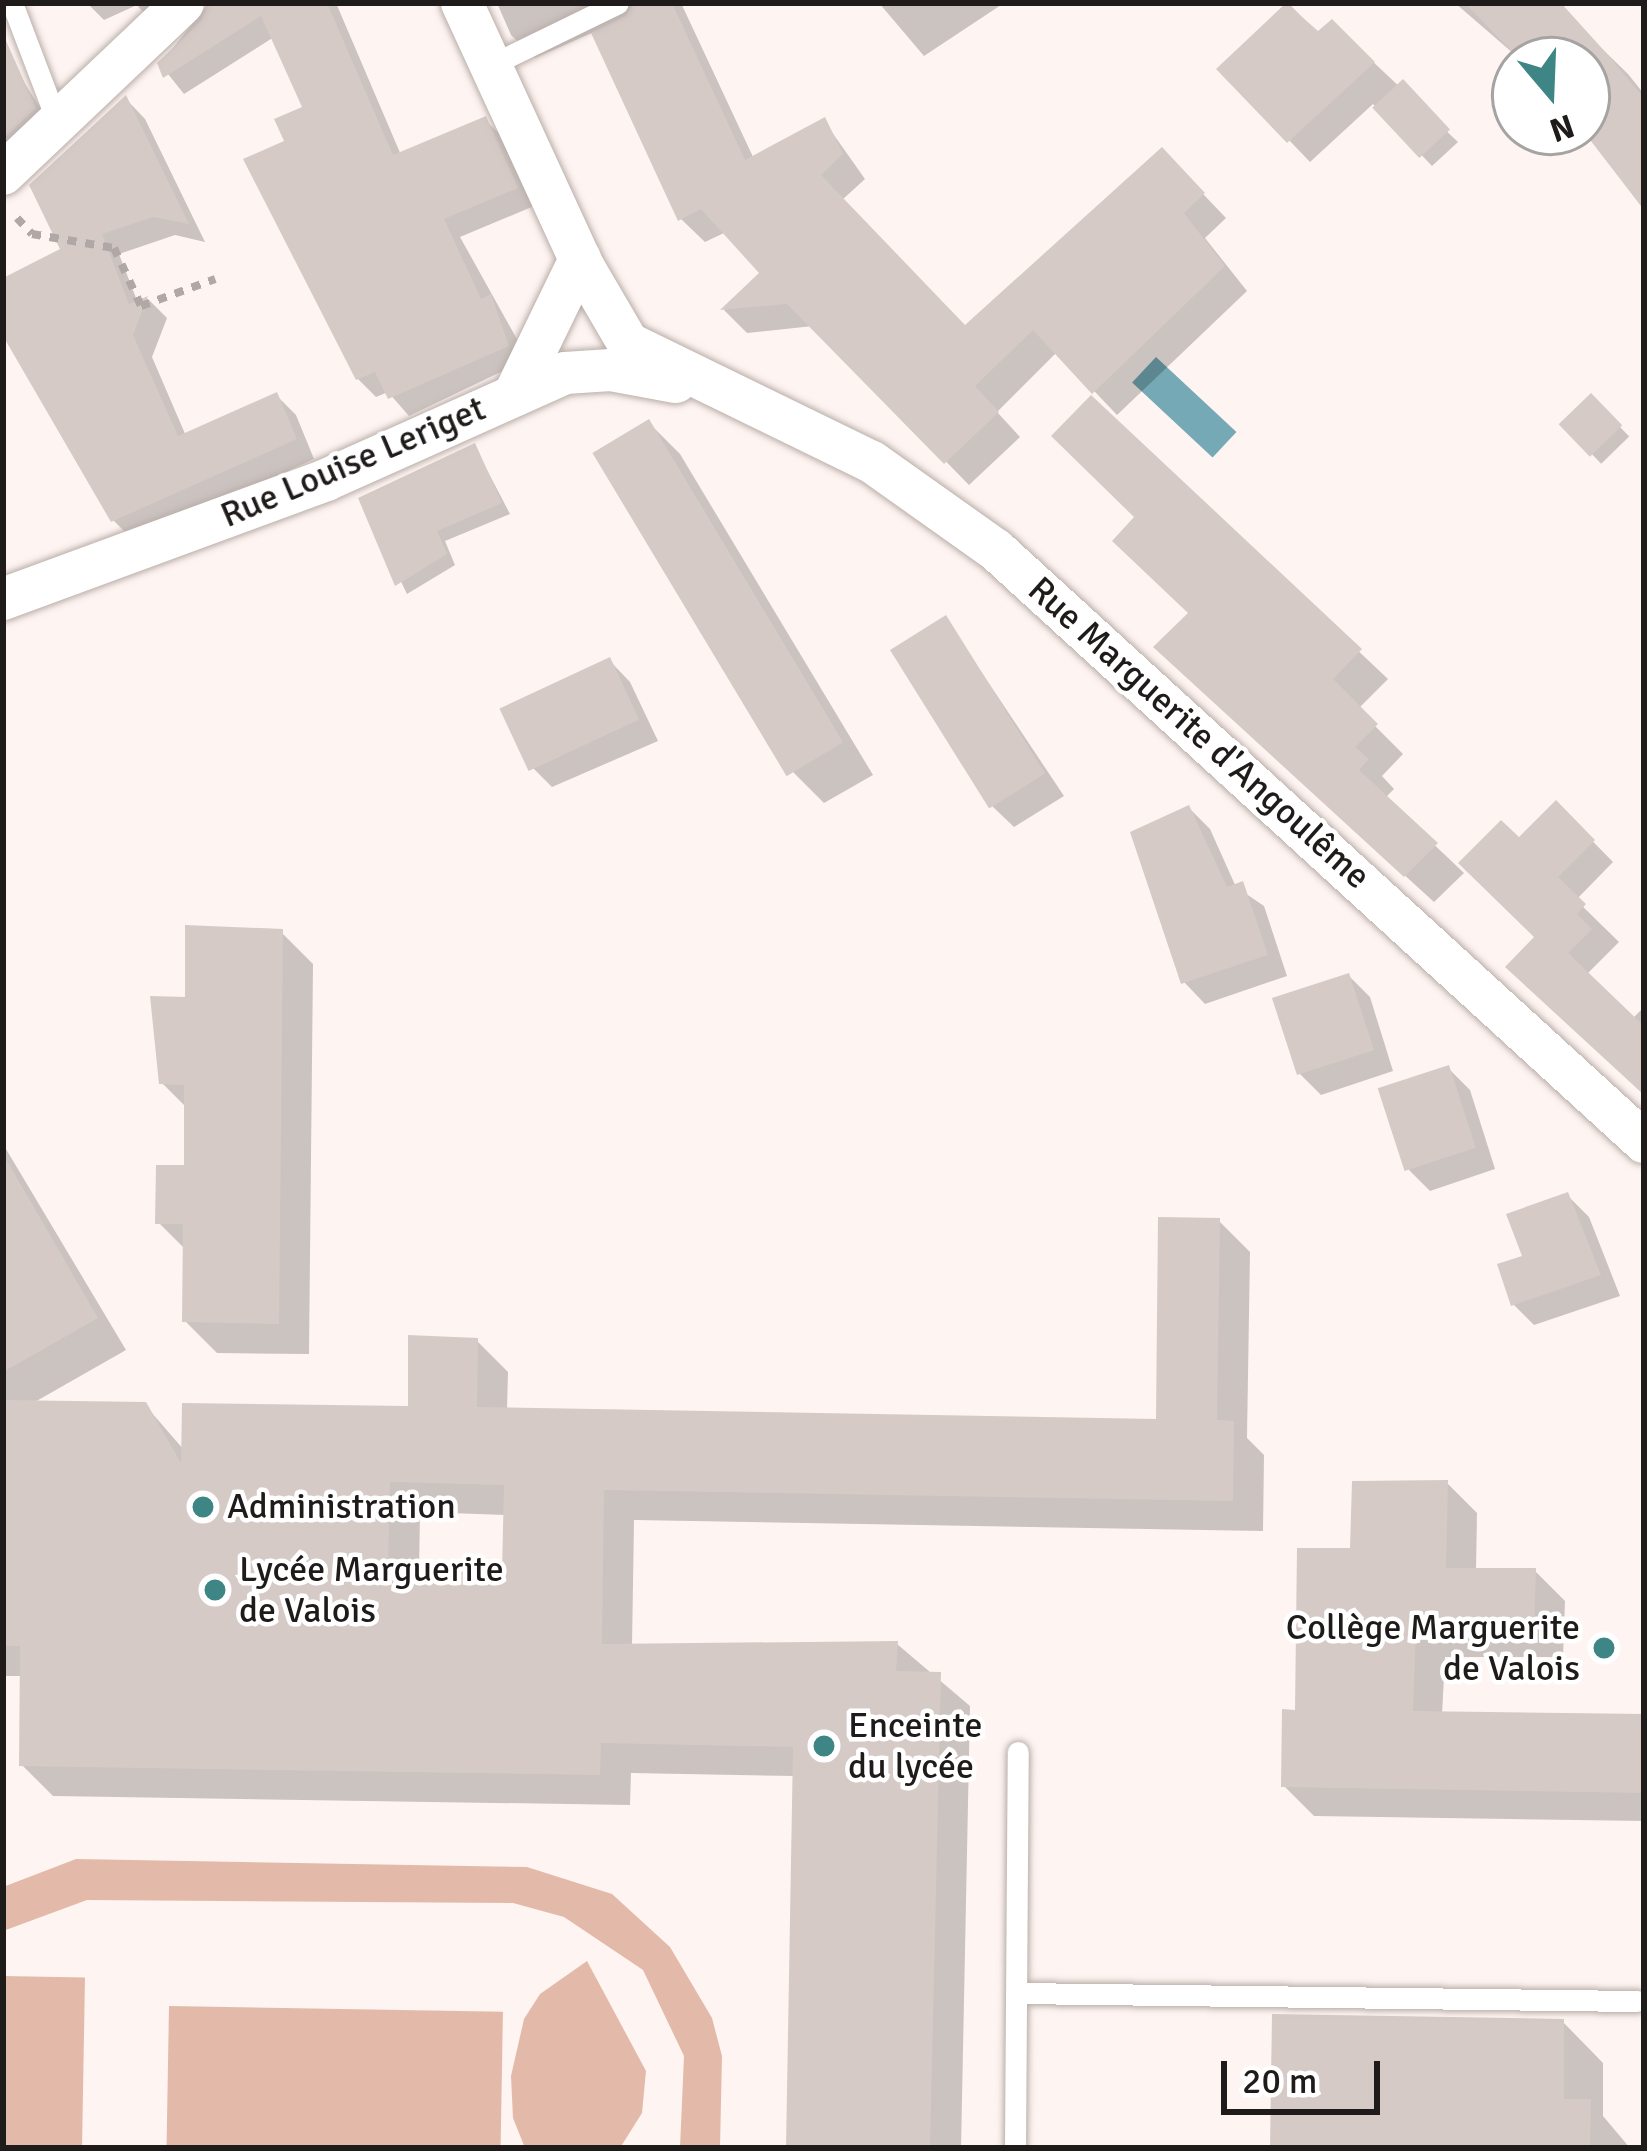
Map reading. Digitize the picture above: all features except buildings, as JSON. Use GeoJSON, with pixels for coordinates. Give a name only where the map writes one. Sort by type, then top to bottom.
{"type":"FeatureCollection","features":[{"type":"Feature","properties":{"kind":"street"},"geometry":{"type":"LineString","coordinates":[[3,175],[183,3]]}},
{"type":"Feature","properties":{"kind":"street"},"geometry":{"type":"LineString","coordinates":[[462,3],[580,259],[628,343],[709,388]]}},
{"type":"Feature","properties":{"kind":"street"},"geometry":{"type":"LineString","coordinates":[[515,393],[580,259]]}},
{"type":"Feature","properties":{"kind":"street","name":"Rue Louise Leriget"},"geometry":{"type":"LineString","coordinates":[[3,599],[326,480],[565,373],[611,370],[709,388]]}},
{"type":"Feature","properties":{"kind":"street","name":"Rue Marguerite d'Angoulême"},"geometry":{"type":"LineString","coordinates":[[709,388],[872,462],[996,550],[1644,1142]]}},
{"type":"Feature","properties":{"kind":"lane"},"geometry":{"type":"LineString","coordinates":[[12,3],[58,124]]}},
{"type":"Feature","properties":{"kind":"lane"},"geometry":{"type":"LineString","coordinates":[[490,65],[618,3]]}},
{"type":"Feature","properties":{"kind":"lane"},"geometry":{"type":"LineString","coordinates":[[1015,2148],[1018,1752]]}},
{"type":"Feature","properties":{"kind":"lane"},"geometry":{"type":"LineString","coordinates":[[1016,1994],[1637,2001]]}},
{"type":"Feature","properties":{"kind":"path"},"geometry":{"type":"LineString","coordinates":[[3,204],[32,234],[114,248],[141,306],[214,279]]}},
{"type":"Feature","properties":{"kind":"shaded area"},"geometry":{"type":"Polygon","coordinates":[[[76,1859],[527,1867],[612,1894],[670,1947],[712,2018],[722,2056],[720,2148],[680,2148],[684,2056],[643,1970],[564,1917],[513,1903],[87,1900],[3,1931],[3,1887],[76,1859]]]}},
{"type":"Feature","properties":{"kind":"shaded area"},"geometry":{"type":"Polygon","coordinates":[[[587,1961],[646,2071],[642,2113],[620,2148],[525,2148],[513,2118],[511,2076],[524,2019],[540,1994],[587,1961]]]}},
{"type":"Feature","properties":{"kind":"shaded area"},"geometry":{"type":"Polygon","coordinates":[[[3,1976],[85,1977],[82,2148],[3,2148],[3,1976]]]}},
{"type":"Feature","properties":{"kind":"shaded area"},"geometry":{"type":"Polygon","coordinates":[[[169,2006],[503,2012],[501,2148],[167,2148],[169,2006]]]}},
{"type":"Feature","properties":{"kind":"water"},"geometry":{"type":"Polygon","coordinates":[[[1156,357],[1236,432],[1213,458],[1132,383],[1156,357]]]}},
{"type":"Feature","properties":{"kind":"place","name":"Administration"},"geometry":{"type":"Point","coordinates":[203,1507]}},
{"type":"Feature","properties":{"kind":"place","name":"Lycée Marguerite de Valois"},"geometry":{"type":"Point","coordinates":[215,1590]}},
{"type":"Feature","properties":{"kind":"place","name":"Collège Marguerite de Valois"},"geometry":{"type":"Point","coordinates":[1604,1648]}},
{"type":"Feature","properties":{"kind":"place","name":"Enceinte du lycée"},"geometry":{"type":"Point","coordinates":[824,1746]}}]}
